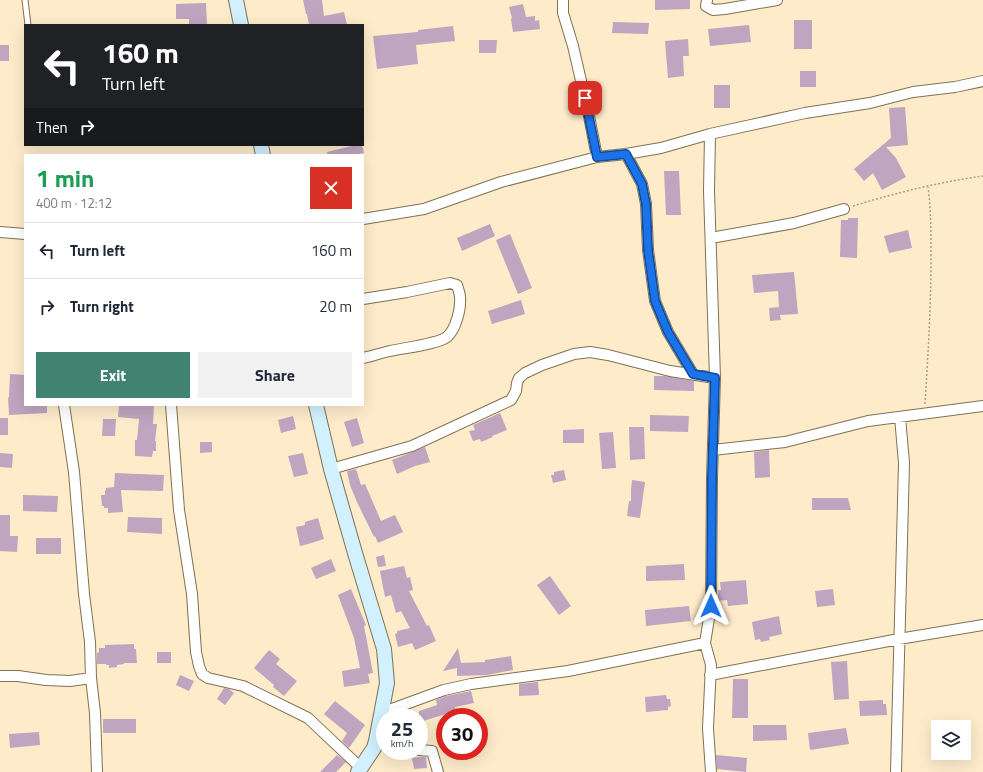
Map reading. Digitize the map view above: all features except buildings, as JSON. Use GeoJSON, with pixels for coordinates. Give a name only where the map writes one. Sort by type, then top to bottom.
{"type":"FeatureCollection","features":[{"type":"Feature","properties":{"kind":"street"},"geometry":{"type":"LineString","coordinates":[[236,0],[241,24]]}},
{"type":"Feature","properties":{"kind":"street"},"geometry":{"type":"LineString","coordinates":[[563,0],[563,12],[573,46],[597,157]]}},
{"type":"Feature","properties":{"kind":"street"},"geometry":{"type":"LineString","coordinates":[[708,0],[706,6],[713,10],[778,0]]}},
{"type":"Feature","properties":{"kind":"street"},"geometry":{"type":"LineString","coordinates":[[364,219],[424,209],[501,182],[597,157],[661,148],[710,134],[805,113],[870,103],[913,92],[955,87],[983,81]]}},
{"type":"Feature","properties":{"kind":"street"},"geometry":{"type":"LineString","coordinates":[[710,134],[709,191],[715,378],[711,606],[705,642],[711,665],[708,728],[711,772]]}},
{"type":"Feature","properties":{"kind":"street"},"geometry":{"type":"LineString","coordinates":[[626,154],[642,184],[646,204],[648,250],[655,301],[668,332],[693,374]]}},
{"type":"Feature","properties":{"kind":"street"},"geometry":{"type":"LineString","coordinates":[[711,238],[794,223],[844,209]]}},
{"type":"Feature","properties":{"kind":"street"},"geometry":{"type":"LineString","coordinates":[[0,232],[24,234]]}},
{"type":"Feature","properties":{"kind":"street"},"geometry":{"type":"LineString","coordinates":[[364,299],[450,283],[457,285],[460,296],[460,309],[456,324],[446,338],[436,342],[389,351],[364,358]]}},
{"type":"Feature","properties":{"kind":"street"},"geometry":{"type":"LineString","coordinates":[[331,469],[412,446],[511,400],[516,391],[519,378],[525,373],[542,365],[574,354],[590,352],[608,355],[670,371],[715,378]]}},
{"type":"Feature","properties":{"kind":"street"},"geometry":{"type":"LineString","coordinates":[[64,406],[74,472],[84,594],[90,642],[97,745],[97,772]]}},
{"type":"Feature","properties":{"kind":"street"},"geometry":{"type":"LineString","coordinates":[[171,406],[179,510],[192,594],[196,652],[202,674],[208,678],[243,686],[308,718],[359,770],[376,746]]}},
{"type":"Feature","properties":{"kind":"street"},"geometry":{"type":"LineString","coordinates":[[316,406],[331,469],[384,649],[387,683],[382,708]]}},
{"type":"Feature","properties":{"kind":"street"},"geometry":{"type":"LineString","coordinates":[[713,450],[785,442],[868,421],[983,406]]}},
{"type":"Feature","properties":{"kind":"street"},"geometry":{"type":"LineString","coordinates":[[896,772],[904,463],[900,417]]}},
{"type":"Feature","properties":{"kind":"street"},"geometry":{"type":"LineString","coordinates":[[710,675],[983,625]]}},
{"type":"Feature","properties":{"kind":"street"},"geometry":{"type":"LineString","coordinates":[[395,708],[444,690],[471,684],[568,671],[705,642]]}},
{"type":"Feature","properties":{"kind":"street"},"geometry":{"type":"LineString","coordinates":[[0,676],[18,676],[46,680],[70,681],[92,678]]}},
{"type":"Feature","properties":{"kind":"street"},"geometry":{"type":"LineString","coordinates":[[428,751],[432,751],[438,772]]}},
{"type":"Feature","properties":{"kind":"lane"},"geometry":{"type":"LineString","coordinates":[[25,0],[28,24]]}},
{"type":"Feature","properties":{"kind":"path"},"geometry":{"type":"LineString","coordinates":[[844,209],[884,197],[961,179],[983,176]]}},
{"type":"Feature","properties":{"kind":"path"},"geometry":{"type":"LineString","coordinates":[[924,414],[931,273],[931,206],[928,187]]}},
{"type":"Feature","properties":{"kind":"route"},"geometry":{"type":"LineString","coordinates":[[585,98],[597,157],[626,154],[642,184],[646,204],[648,250],[655,301],[668,332],[693,374],[715,378],[712,478],[711,606]]}}]}
